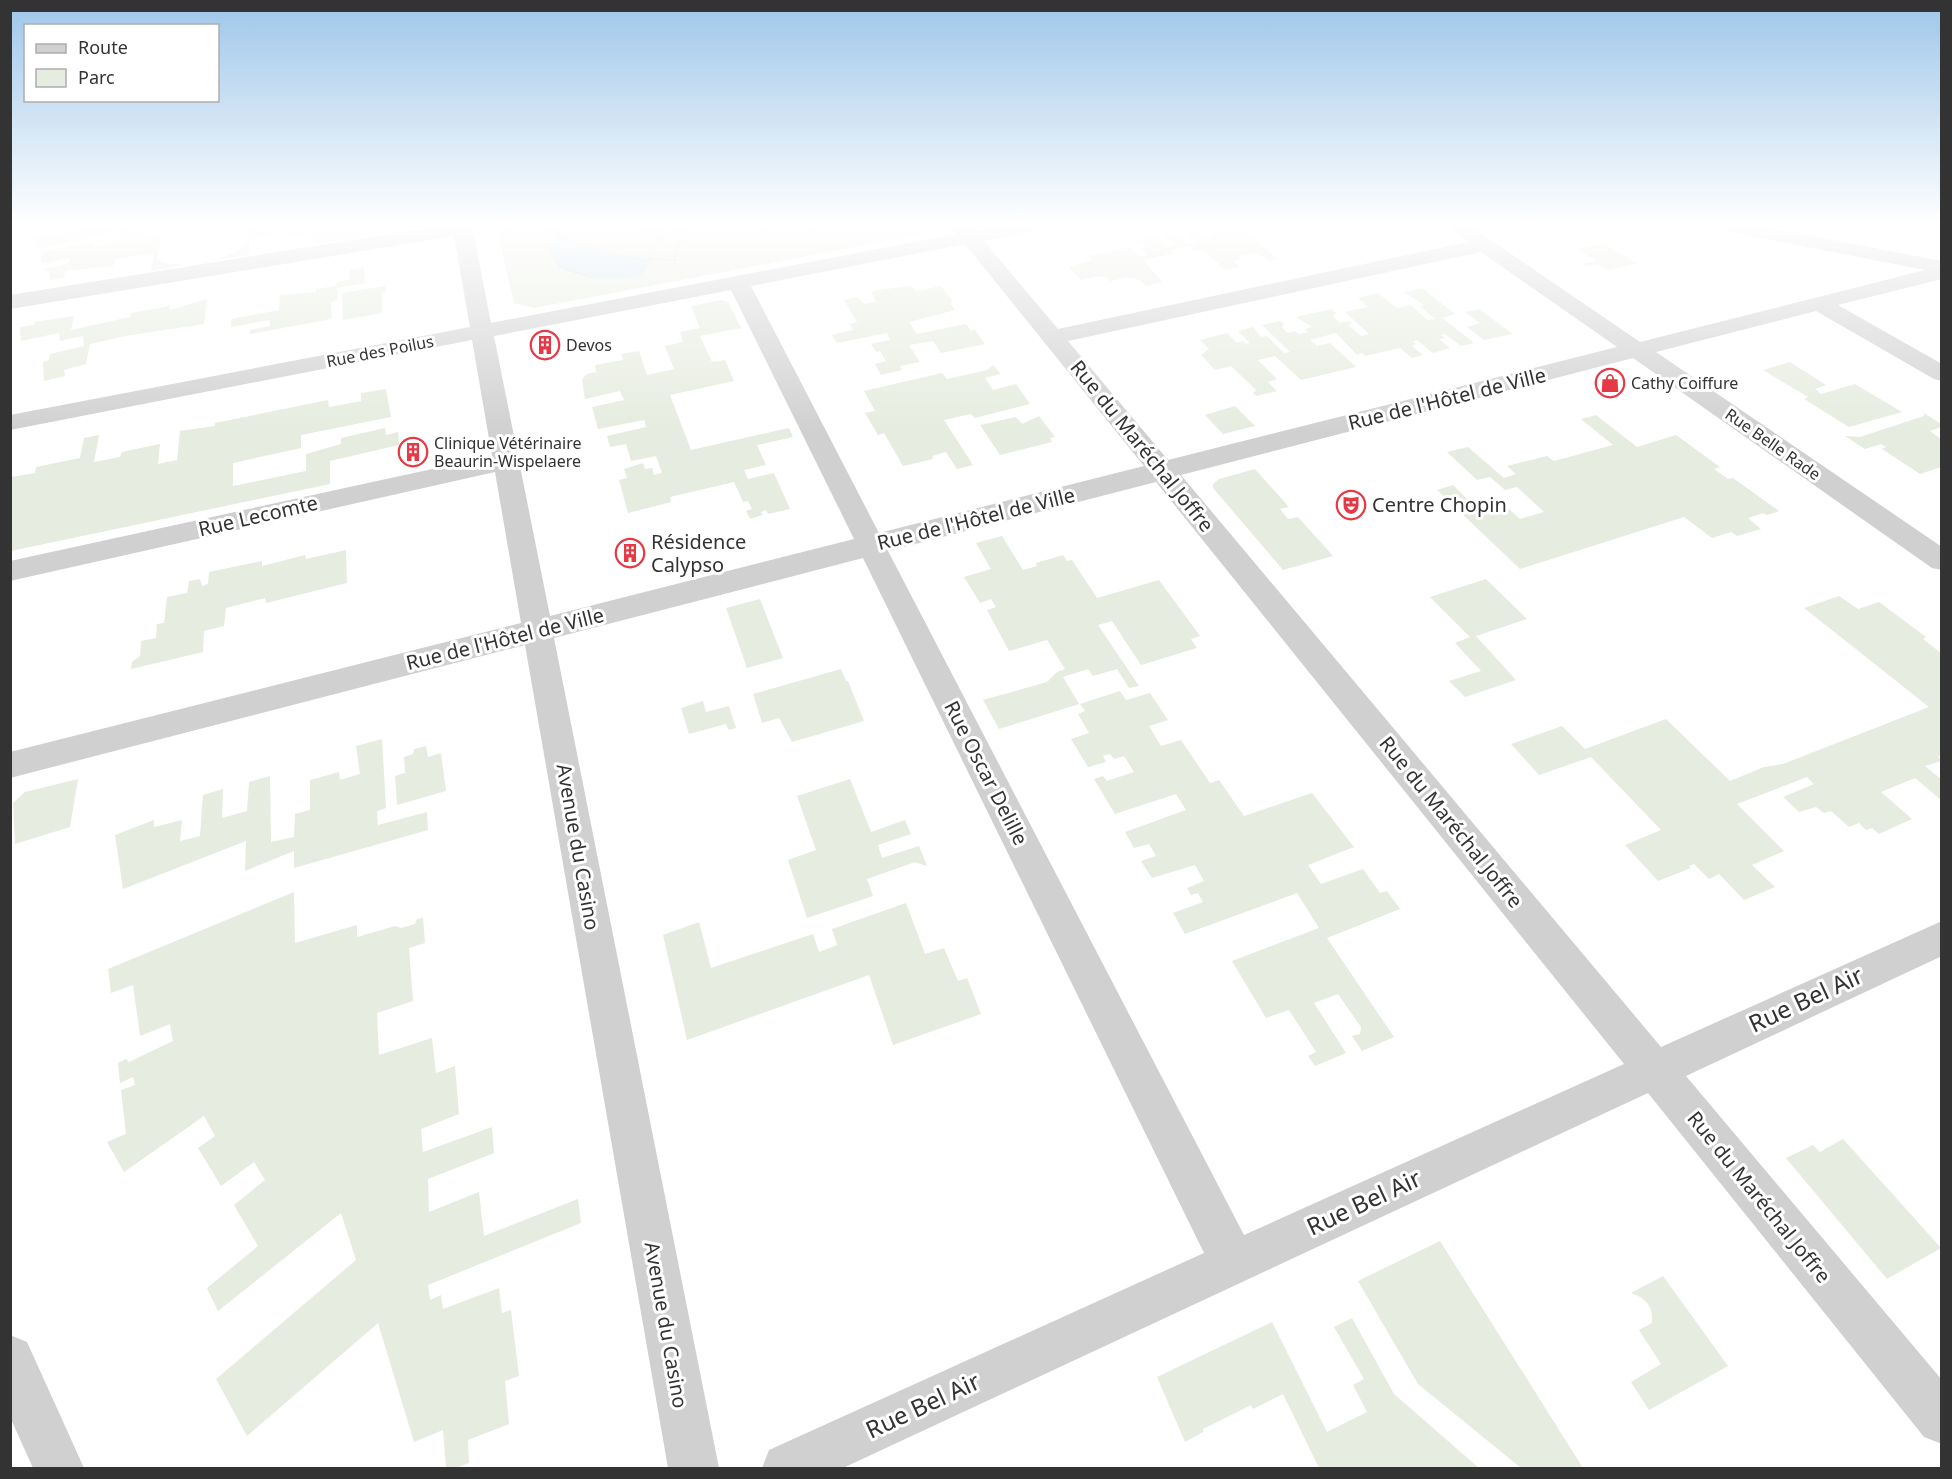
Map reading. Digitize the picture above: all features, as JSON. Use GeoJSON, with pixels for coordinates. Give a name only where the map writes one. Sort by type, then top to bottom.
{"type":"FeatureCollection","features":[{"type":"Feature","properties":{"kind":"street"},"geometry":{"type":"LineString","coordinates":[[10,302],[58,294]]}},
{"type":"Feature","properties":{"kind":"street","name":"Avenue du Casino"},"geometry":{"type":"LineString","coordinates":[[475,294],[693,1468]]}},
{"type":"Feature","properties":{"kind":"street","name":"Rue des Poilus"},"geometry":{"type":"LineString","coordinates":[[10,423],[675,294]]}},
{"type":"Feature","properties":{"kind":"street","name":"Rue Oscar Delille"},"geometry":{"type":"LineString","coordinates":[[744,294],[1234,1264]]}},
{"type":"Feature","properties":{"kind":"street","name":"Rue du Maréchal Joffre"},"geometry":{"type":"LineString","coordinates":[[1017,294],[1941,1419]]}},
{"type":"Feature","properties":{"kind":"street"},"geometry":{"type":"LineString","coordinates":[[1053,337],[1254,294]]}},
{"type":"Feature","properties":{"kind":"street","name":"Rue Belle Rade"},"geometry":{"type":"LineString","coordinates":[[1555,294],[1941,561]]}},
{"type":"Feature","properties":{"kind":"street","name":"Rue de l'Hôtel de Ville"},"geometry":{"type":"LineString","coordinates":[[10,765],[1857,294]]}},
{"type":"Feature","properties":{"kind":"street"},"geometry":{"type":"LineString","coordinates":[[1819,304],[1941,374]]}},
{"type":"Feature","properties":{"kind":"street","name":"Rue Lecomte"},"geometry":{"type":"LineString","coordinates":[[10,571],[506,461]]}},
{"type":"Feature","properties":{"kind":"street","name":"Rue Bel Air"},"geometry":{"type":"LineString","coordinates":[[787,1468],[1941,938]]}},
{"type":"Feature","properties":{"kind":"street"},"geometry":{"type":"LineString","coordinates":[[15,1382],[59,1468]]}},
{"type":"Feature","properties":{"kind":"green space"},"geometry":{"type":"Polygon","coordinates":[[[337,294],[337,300],[331,302],[332,319],[250,334],[250,330],[270,326],[270,320],[231,327],[231,319],[279,310],[280,295],[337,294]]]}},
{"type":"Feature","properties":{"kind":"green space"},"geometry":{"type":"Polygon","coordinates":[[[342,294],[382,294],[382,313],[343,320],[342,294]]]}},
{"type":"Feature","properties":{"kind":"green space"},"geometry":{"type":"Polygon","coordinates":[[[512,294],[607,294],[534,308],[514,303],[512,294]]]}},
{"type":"Feature","properties":{"kind":"green space"},"geometry":{"type":"Polygon","coordinates":[[[872,294],[947,294],[955,310],[909,322],[917,334],[966,324],[971,331],[975,330],[985,344],[941,353],[933,341],[909,345],[920,362],[900,366],[902,370],[881,375],[875,364],[886,361],[880,351],[876,352],[871,344],[890,340],[887,333],[837,343],[832,335],[853,330],[850,324],[857,322],[844,300],[858,297],[864,304],[876,302],[872,294]]]}},
{"type":"Feature","properties":{"kind":"green space"},"geometry":{"type":"Polygon","coordinates":[[[1374,294],[1379,294],[1397,308],[1410,305],[1428,320],[1435,319],[1421,307],[1424,305],[1407,294],[1430,294],[1455,314],[1442,318],[1474,343],[1461,346],[1445,334],[1441,335],[1445,338],[1439,339],[1450,348],[1433,353],[1417,340],[1412,346],[1423,355],[1412,358],[1400,348],[1365,356],[1362,353],[1357,355],[1336,333],[1310,340],[1317,346],[1330,343],[1356,367],[1301,380],[1275,356],[1258,360],[1277,379],[1268,382],[1277,391],[1256,396],[1253,393],[1256,390],[1231,366],[1215,370],[1201,355],[1209,349],[1200,340],[1227,333],[1237,343],[1243,341],[1246,344],[1250,343],[1238,331],[1253,327],[1261,337],[1267,336],[1284,353],[1290,352],[1262,325],[1280,321],[1284,324],[1282,327],[1287,333],[1308,332],[1305,329],[1312,327],[1296,317],[1332,309],[1336,313],[1333,316],[1340,323],[1349,321],[1352,323],[1348,325],[1361,336],[1369,334],[1345,312],[1368,307],[1358,298],[1374,294]]]}},
{"type":"Feature","properties":{"kind":"green space"},"geometry":{"type":"Polygon","coordinates":[[[207,299],[204,324],[125,336],[90,344],[86,364],[64,370],[65,376],[44,381],[43,362],[49,360],[50,354],[84,346],[83,336],[60,341],[59,333],[21,341],[20,327],[34,325],[35,322],[74,316],[71,330],[130,317],[131,313],[170,306],[169,310],[207,299]]]}},
{"type":"Feature","properties":{"kind":"green space"},"geometry":{"type":"Polygon","coordinates":[[[721,300],[728,302],[741,328],[700,336],[712,362],[725,360],[734,381],[670,395],[691,450],[789,428],[793,437],[757,445],[766,465],[744,470],[748,479],[774,473],[790,509],[768,514],[766,510],[761,512],[763,515],[750,519],[746,511],[752,509],[748,501],[743,502],[734,482],[670,497],[671,502],[628,513],[619,480],[627,478],[624,469],[643,463],[645,469],[652,468],[654,475],[662,473],[656,456],[631,461],[626,444],[610,447],[607,436],[646,427],[644,420],[598,429],[592,407],[624,400],[620,391],[585,399],[582,379],[587,374],[596,372],[595,365],[623,360],[621,354],[639,351],[647,375],[674,369],[665,346],[683,342],[680,332],[700,328],[691,306],[721,300]]]}},
{"type":"Feature","properties":{"kind":"green space"},"geometry":{"type":"Polygon","coordinates":[[[1479,309],[1513,334],[1484,340],[1467,327],[1480,323],[1465,312],[1479,309]]]}},
{"type":"Feature","properties":{"kind":"green space"},"geometry":{"type":"Polygon","coordinates":[[[1790,362],[1826,385],[1815,389],[1821,394],[1855,384],[1902,412],[1849,427],[1804,399],[1808,397],[1763,370],[1790,362]]]}},
{"type":"Feature","properties":{"kind":"green space"},"geometry":{"type":"Polygon","coordinates":[[[993,365],[1001,374],[985,378],[993,390],[1016,384],[1030,404],[975,418],[971,414],[944,420],[973,465],[957,469],[946,452],[932,456],[933,459],[903,466],[884,433],[878,435],[865,413],[875,411],[864,391],[942,373],[947,379],[987,370],[993,365]]]}},
{"type":"Feature","properties":{"kind":"green space"},"geometry":{"type":"Polygon","coordinates":[[[386,389],[391,417],[301,435],[301,448],[233,463],[233,486],[306,471],[306,454],[341,444],[341,438],[385,428],[386,435],[398,432],[399,445],[330,461],[330,484],[11,551],[11,477],[35,473],[36,467],[80,458],[84,438],[99,435],[94,462],[120,457],[122,452],[160,444],[158,464],[177,460],[180,431],[215,426],[215,423],[328,400],[329,407],[361,401],[361,393],[386,389]]]}},
{"type":"Feature","properties":{"kind":"green space"},"geometry":{"type":"Polygon","coordinates":[[[1235,406],[1255,426],[1223,434],[1205,415],[1235,406]]]}},
{"type":"Feature","properties":{"kind":"green space"},"geometry":{"type":"Polygon","coordinates":[[[1924,413],[1941,424],[1941,427],[1930,431],[1941,439],[1941,467],[1920,474],[1882,449],[1886,447],[1881,444],[1865,449],[1845,436],[1860,437],[1924,416],[1924,413]]]}},
{"type":"Feature","properties":{"kind":"green space"},"geometry":{"type":"Polygon","coordinates":[[[1596,415],[1637,447],[1676,435],[1720,467],[1714,469],[1728,479],[1733,478],[1779,511],[1748,518],[1761,529],[1737,536],[1731,532],[1712,538],[1684,517],[1520,569],[1437,490],[1453,485],[1477,509],[1500,501],[1520,519],[1544,512],[1517,487],[1505,490],[1490,477],[1477,480],[1447,452],[1468,447],[1504,478],[1516,474],[1507,466],[1547,456],[1554,461],[1613,445],[1581,419],[1596,415]]]}},
{"type":"Feature","properties":{"kind":"green space"},"geometry":{"type":"Polygon","coordinates":[[[1039,416],[1055,437],[1050,438],[1052,442],[1000,455],[980,425],[1016,417],[1022,424],[1039,416]]]}},
{"type":"Feature","properties":{"kind":"green space"},"geometry":{"type":"Polygon","coordinates":[[[1255,469],[1289,507],[1280,509],[1288,519],[1298,517],[1333,556],[1283,570],[1213,488],[1213,484],[1219,479],[1255,469]]]}},
{"type":"Feature","properties":{"kind":"green space"},"geometry":{"type":"Polygon","coordinates":[[[1002,536],[1023,570],[1037,566],[1036,563],[1063,555],[1067,561],[1072,560],[1097,598],[1159,580],[1200,636],[1191,639],[1197,648],[1141,665],[1112,621],[1098,625],[1139,686],[1129,688],[1117,669],[1093,676],[1088,669],[1063,677],[1079,704],[999,729],[983,700],[1047,682],[1057,672],[1065,669],[1047,640],[1009,651],[987,610],[996,607],[991,599],[980,603],[964,577],[991,569],[976,543],[1002,536]]]}},
{"type":"Feature","properties":{"kind":"green space"},"geometry":{"type":"Polygon","coordinates":[[[346,550],[347,583],[266,603],[265,598],[226,608],[224,626],[204,631],[203,652],[131,669],[132,662],[140,656],[141,641],[156,638],[157,624],[164,623],[167,597],[187,593],[189,581],[200,579],[202,586],[208,584],[209,572],[262,561],[262,566],[305,555],[306,559],[346,550]]]}},
{"type":"Feature","properties":{"kind":"green space"},"geometry":{"type":"Polygon","coordinates":[[[1486,579],[1527,619],[1476,636],[1516,680],[1465,697],[1449,681],[1481,671],[1455,643],[1470,637],[1430,597],[1486,579]]]}},
{"type":"Feature","properties":{"kind":"green space"},"geometry":{"type":"Polygon","coordinates":[[[1839,596],[1858,609],[1879,602],[1926,637],[1923,639],[1941,653],[1942,755],[1938,756],[1941,761],[1925,766],[1941,779],[1941,800],[1915,778],[1881,792],[1912,819],[1879,834],[1872,828],[1866,830],[1859,823],[1849,827],[1831,811],[1824,813],[1816,807],[1799,812],[1783,797],[1814,784],[1807,777],[1737,804],[1784,851],[1752,865],[1775,887],[1744,900],[1719,874],[1709,879],[1694,864],[1689,866],[1691,868],[1658,881],[1625,845],[1661,830],[1591,757],[1539,775],[1511,744],[1562,726],[1585,749],[1666,719],[1730,781],[1764,767],[1783,764],[1929,707],[1804,608],[1839,596]]]}},
{"type":"Feature","properties":{"kind":"green space"},"geometry":{"type":"Polygon","coordinates":[[[760,599],[783,658],[747,668],[726,608],[760,599]]]}},
{"type":"Feature","properties":{"kind":"green space"},"geometry":{"type":"Polygon","coordinates":[[[841,669],[864,721],[792,742],[779,718],[762,723],[753,694],[841,669]]]}},
{"type":"Feature","properties":{"kind":"green space"},"geometry":{"type":"Polygon","coordinates":[[[1120,691],[1126,700],[1150,693],[1168,720],[1149,726],[1161,746],[1181,740],[1210,783],[1219,780],[1244,816],[1312,793],[1354,847],[1308,865],[1321,884],[1363,869],[1380,893],[1387,891],[1400,909],[1327,938],[1394,1037],[1362,1051],[1352,1036],[1360,1034],[1361,1027],[1338,994],[1314,1003],[1346,1053],[1315,1066],[1308,1056],[1316,1052],[1289,1010],[1266,1018],[1232,961],[1319,928],[1297,893],[1185,934],[1173,913],[1203,902],[1198,893],[1191,895],[1187,888],[1204,881],[1195,865],[1152,878],[1141,861],[1156,856],[1149,844],[1134,848],[1125,832],[1186,810],[1176,794],[1115,814],[1094,779],[1103,776],[1107,781],[1134,772],[1124,756],[1114,759],[1110,754],[1103,756],[1106,762],[1088,767],[1071,739],[1089,733],[1078,714],[1085,711],[1080,704],[1120,691]]]}},
{"type":"Feature","properties":{"kind":"green space"},"geometry":{"type":"Polygon","coordinates":[[[703,701],[706,712],[729,706],[736,728],[729,730],[726,724],[689,734],[681,708],[703,701]]]}},
{"type":"Feature","properties":{"kind":"green space"},"geometry":{"type":"Polygon","coordinates":[[[382,739],[386,808],[377,811],[378,825],[427,812],[428,830],[294,868],[294,851],[245,871],[246,841],[123,889],[115,835],[154,820],[154,827],[182,820],[180,841],[200,836],[203,795],[223,789],[222,818],[247,811],[249,782],[270,776],[271,842],[294,837],[295,814],[310,810],[310,780],[339,772],[340,780],[360,774],[356,746],[382,739]]]}},
{"type":"Feature","properties":{"kind":"green space"},"geometry":{"type":"Polygon","coordinates":[[[426,746],[428,757],[441,753],[446,791],[397,805],[395,776],[405,773],[404,757],[413,754],[414,749],[426,746]]]}},
{"type":"Feature","properties":{"kind":"green space"},"geometry":{"type":"Polygon","coordinates":[[[78,779],[70,827],[15,844],[13,803],[25,792],[78,779]]]}},
{"type":"Feature","properties":{"kind":"green space"},"geometry":{"type":"Polygon","coordinates":[[[850,779],[871,832],[905,820],[911,834],[878,845],[882,858],[919,846],[927,866],[915,862],[867,879],[873,896],[807,918],[788,860],[816,850],[797,796],[850,779]]]}},
{"type":"Feature","properties":{"kind":"green space"},"geometry":{"type":"Polygon","coordinates":[[[294,892],[295,943],[357,925],[357,937],[395,926],[401,928],[415,924],[417,919],[423,918],[425,943],[409,948],[413,1001],[377,1013],[379,1055],[432,1038],[436,1073],[455,1066],[459,1114],[421,1129],[423,1152],[492,1127],[494,1153],[428,1179],[429,1212],[479,1192],[484,1236],[578,1199],[581,1223],[428,1285],[430,1300],[441,1295],[443,1309],[499,1288],[502,1313],[511,1310],[519,1376],[505,1381],[509,1424],[468,1440],[469,1463],[456,1468],[446,1468],[443,1430],[414,1442],[378,1323],[247,1436],[216,1379],[356,1260],[341,1213],[218,1311],[207,1288],[258,1246],[234,1205],[265,1180],[254,1162],[221,1186],[198,1148],[215,1136],[204,1116],[124,1172],[107,1142],[126,1134],[121,1090],[135,1085],[133,1077],[120,1083],[118,1063],[126,1059],[129,1062],[173,1041],[170,1024],[140,1036],[133,985],[111,993],[108,969],[294,892]]]}},
{"type":"Feature","properties":{"kind":"green space"},"geometry":{"type":"Polygon","coordinates":[[[906,903],[925,954],[944,948],[958,981],[967,978],[981,1014],[893,1045],[869,975],[687,1040],[663,935],[699,922],[711,968],[813,934],[819,952],[837,945],[832,929],[906,903]]]}},
{"type":"Feature","properties":{"kind":"green space"},"geometry":{"type":"Polygon","coordinates":[[[1843,1139],[1941,1248],[1887,1279],[1786,1158],[1813,1145],[1820,1152],[1843,1139]]]}},
{"type":"Feature","properties":{"kind":"green space"},"geometry":{"type":"Polygon","coordinates":[[[1440,1241],[1583,1468],[1521,1468],[1418,1384],[1358,1281],[1440,1241]]]}},
{"type":"Feature","properties":{"kind":"green space"},"geometry":{"type":"Polygon","coordinates":[[[1663,1276],[1728,1366],[1649,1410],[1631,1382],[1661,1364],[1639,1330],[1652,1323],[1650,1308],[1645,1301],[1631,1293],[1663,1276]]]}},
{"type":"Feature","properties":{"kind":"green space"},"geometry":{"type":"Polygon","coordinates":[[[1352,1318],[1394,1394],[1479,1468],[1319,1468],[1283,1394],[1253,1409],[1251,1405],[1203,1429],[1203,1432],[1185,1442],[1157,1377],[1272,1322],[1327,1432],[1367,1412],[1353,1385],[1364,1379],[1334,1327],[1352,1318]]]}},
{"type":"Feature","properties":{"kind":"place","name":"Devos"},"geometry":{"type":"Point","coordinates":[545,345]}},
{"type":"Feature","properties":{"kind":"place","name":"Cathy Coiffure"},"geometry":{"type":"Point","coordinates":[1610,383]}},
{"type":"Feature","properties":{"kind":"place","name":"Clinique Vétérinaire Beaurin-Wispelaere"},"geometry":{"type":"Point","coordinates":[413,452]}},
{"type":"Feature","properties":{"kind":"place","name":"Centre Chopin"},"geometry":{"type":"Point","coordinates":[1351,505]}},
{"type":"Feature","properties":{"kind":"place","name":"Résidence Calypso"},"geometry":{"type":"Point","coordinates":[630,553]}}]}
